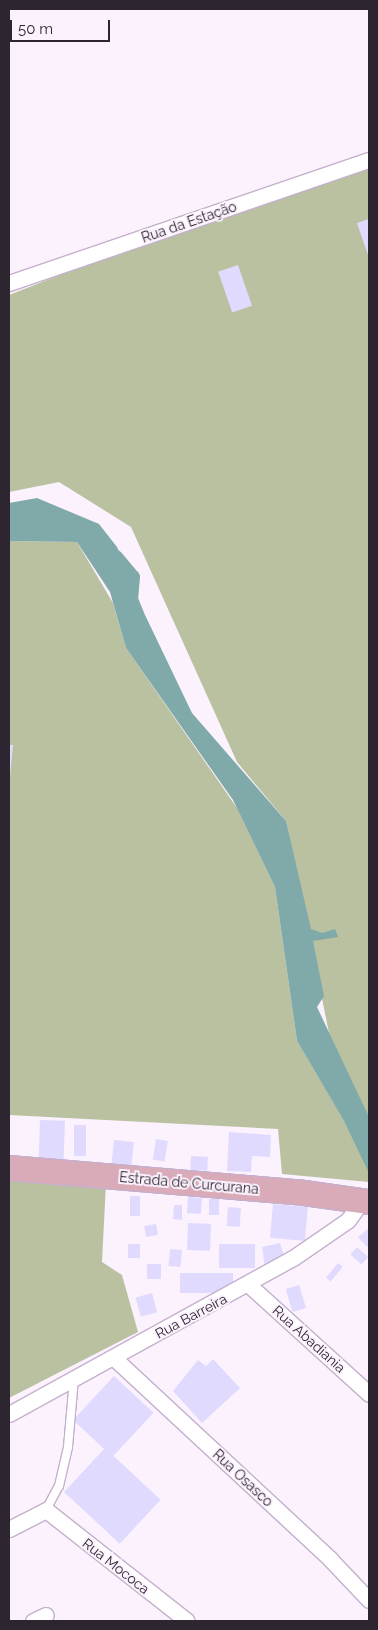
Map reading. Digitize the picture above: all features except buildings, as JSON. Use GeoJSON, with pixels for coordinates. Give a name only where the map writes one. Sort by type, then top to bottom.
{"type":"FeatureCollection","features":[{"type":"Feature","properties":{"kind":"main road","name":"Estrada de Curcurana"},"geometry":{"type":"LineString","coordinates":[[9,1168],[298,1192],[365,1206]]}},
{"type":"Feature","properties":{"kind":"street","name":"Rua da Estação"},"geometry":{"type":"LineString","coordinates":[[9,283],[369,160]]}},
{"type":"Feature","properties":{"kind":"street","name":"Rua Barreira"},"geometry":{"type":"LineString","coordinates":[[9,1414],[249,1285],[328,1236],[365,1206]]}},
{"type":"Feature","properties":{"kind":"street","name":"Rua Abadiania"},"geometry":{"type":"LineString","coordinates":[[249,1285],[369,1394]]}},
{"type":"Feature","properties":{"kind":"street","name":"Rua Osasco"},"geometry":{"type":"LineString","coordinates":[[114,1358],[369,1600]]}},
{"type":"Feature","properties":{"kind":"street"},"geometry":{"type":"LineString","coordinates":[[9,1529],[46,1510]]}},
{"type":"Feature","properties":{"kind":"street","name":"Rua Mococa"},"geometry":{"type":"LineString","coordinates":[[46,1510],[187,1621]]}},
{"type":"Feature","properties":{"kind":"lane"},"geometry":{"type":"LineString","coordinates":[[46,1510],[59,1486],[68,1447],[74,1379]]}},
{"type":"Feature","properties":{"kind":"shaded area"},"geometry":{"type":"Polygon","coordinates":[[[369,164],[369,1122],[329,1033],[286,821],[237,762],[131,527],[59,482],[9,492],[9,295],[231,208],[369,164]]]}},
{"type":"Feature","properties":{"kind":"shaded area"},"geometry":{"type":"Polygon","coordinates":[[[37,498],[99,524],[117,547],[145,615],[192,713],[286,821],[311,929],[322,933],[335,929],[338,937],[313,941],[324,996],[317,1007],[369,1117],[369,1173],[344,1121],[297,1041],[275,887],[233,800],[126,648],[110,592],[77,542],[9,541],[9,503],[37,498]]]}},
{"type":"Feature","properties":{"kind":"shaded area"},"geometry":{"type":"Polygon","coordinates":[[[9,541],[77,542],[113,603],[126,648],[237,808],[275,887],[297,1041],[369,1163],[369,1182],[282,1174],[278,1129],[9,1115],[9,541]]]}},
{"type":"Feature","properties":{"kind":"shaded area"},"geometry":{"type":"Polygon","coordinates":[[[9,1177],[106,1183],[102,1262],[122,1275],[138,1332],[9,1398],[9,1177]]]}},
{"type":"Feature","properties":{"kind":"waterway"},"geometry":{"type":"LineString","coordinates":[[116,557],[133,577],[131,601]]}}]}
